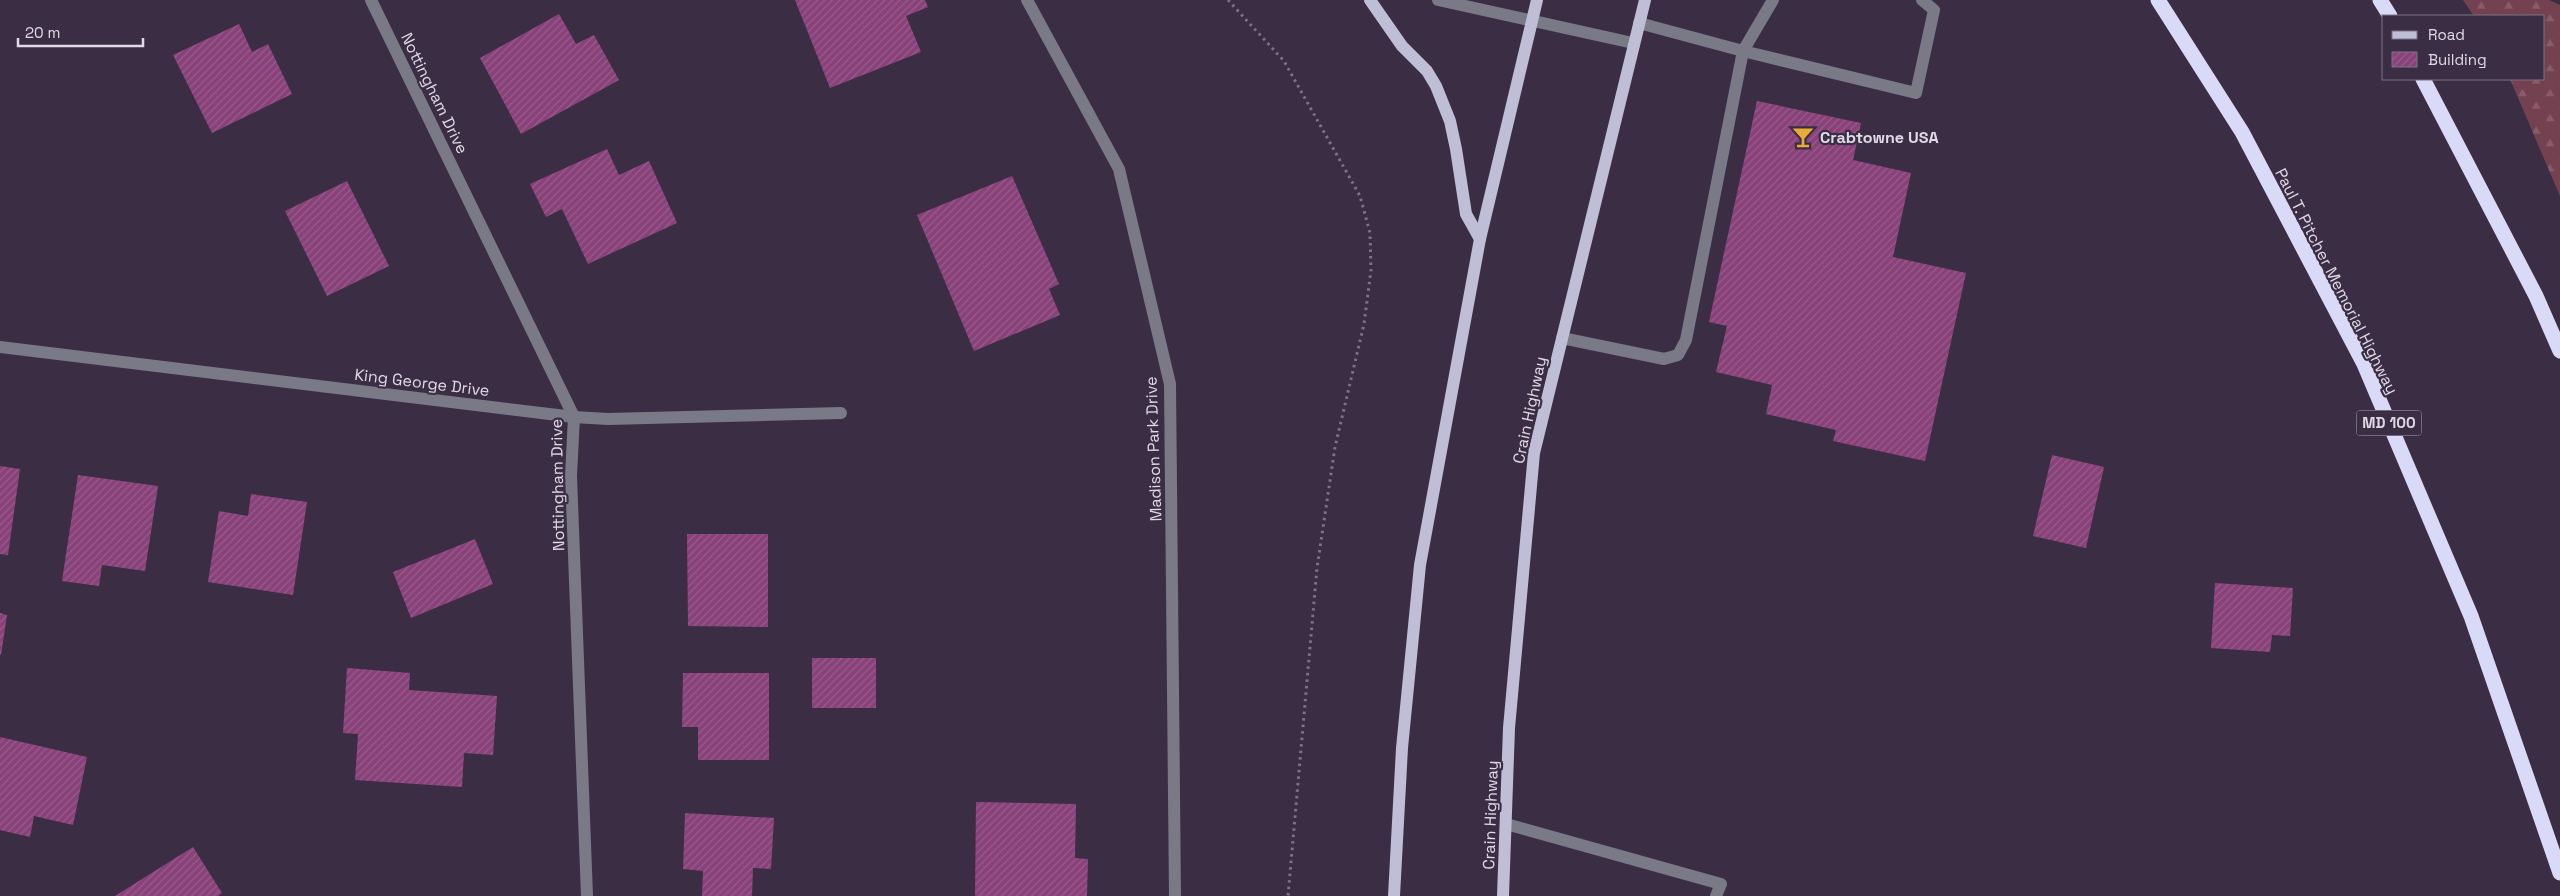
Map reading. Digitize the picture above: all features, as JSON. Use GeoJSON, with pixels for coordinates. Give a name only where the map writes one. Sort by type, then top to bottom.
{"type":"FeatureCollection","features":[{"type":"Feature","properties":{"kind":"highway","name":"Paul T. Pitcher Memorial Highway"},"geometry":{"type":"LineString","coordinates":[[2158,0],[2242,132],[2364,364],[2471,616],[2560,873]]}},
{"type":"Feature","properties":{"kind":"highway"},"geometry":{"type":"LineString","coordinates":[[2380,0],[2389,15]]}},
{"type":"Feature","properties":{"kind":"highway"},"geometry":{"type":"LineString","coordinates":[[2424,80],[2536,296],[2560,351]]}},
{"type":"Feature","properties":{"kind":"main road"},"geometry":{"type":"LineString","coordinates":[[1370,0],[1402,46],[1427,71],[1436,86],[1450,121],[1466,214],[1480,239]]}},
{"type":"Feature","properties":{"kind":"main road"},"geometry":{"type":"LineString","coordinates":[[1394,896],[1402,748],[1420,565],[1480,239],[1537,0]]}},
{"type":"Feature","properties":{"kind":"main road","name":"Crain Highway"},"geometry":{"type":"LineString","coordinates":[[1503,896],[1509,728],[1534,453],[1645,0]]}},
{"type":"Feature","properties":{"kind":"street","name":"Nottingham Drive"},"geometry":{"type":"LineString","coordinates":[[371,0],[574,417],[571,476],[587,896]]}},
{"type":"Feature","properties":{"kind":"street","name":"Madison Park Drive"},"geometry":{"type":"LineString","coordinates":[[1027,0],[1119,169],[1170,384],[1174,896]]}},
{"type":"Feature","properties":{"kind":"street"},"geometry":{"type":"LineString","coordinates":[[1438,0],[1633,43]]}},
{"type":"Feature","properties":{"kind":"street"},"geometry":{"type":"LineString","coordinates":[[1562,338],[1664,359],[1678,355],[1686,340],[1743,51],[1774,0]]}},
{"type":"Feature","properties":{"kind":"street"},"geometry":{"type":"LineString","coordinates":[[1639,22],[1743,51],[1916,93],[1934,10],[1922,0]]}},
{"type":"Feature","properties":{"kind":"street","name":"King George Drive"},"geometry":{"type":"LineString","coordinates":[[0,347],[608,420],[841,413]]}},
{"type":"Feature","properties":{"kind":"street"},"geometry":{"type":"LineString","coordinates":[[1506,824],[1721,884],[1716,896]]}},
{"type":"Feature","properties":{"kind":"path"},"geometry":{"type":"LineString","coordinates":[[1228,0],[1284,61],[1360,196],[1370,233],[1371,270],[1364,324],[1335,447],[1317,568],[1288,896]]}},
{"type":"Feature","properties":{"kind":"green space"},"geometry":{"type":"Polygon","coordinates":[[[2463,0],[2549,0],[2560,5],[2560,196],[2510,80],[2545,80],[2545,15],[2473,15],[2463,0]]]}},
{"type":"Feature","properties":{"kind":"building"},"geometry":{"type":"Polygon","coordinates":[[[795,0],[925,0],[928,7],[906,16],[921,52],[830,88],[795,0]]]}},
{"type":"Feature","properties":{"kind":"building"},"geometry":{"type":"Polygon","coordinates":[[[559,14],[576,44],[594,35],[619,80],[521,134],[480,58],[559,14]]]}},
{"type":"Feature","properties":{"kind":"building"},"geometry":{"type":"Polygon","coordinates":[[[239,24],[252,52],[268,44],[292,94],[212,133],[173,55],[239,24]]]}},
{"type":"Feature","properties":{"kind":"building"},"geometry":{"type":"Polygon","coordinates":[[[1757,101],[1861,123],[1853,160],[1911,173],[1893,257],[1966,273],[1925,461],[1833,441],[1836,430],[1766,414],[1772,385],[1716,372],[1727,326],[1709,322],[1757,101]]]}},
{"type":"Feature","properties":{"kind":"building"},"geometry":{"type":"Polygon","coordinates":[[[607,149],[619,175],[649,161],[677,223],[588,264],[562,209],[546,217],[530,184],[607,149]]]}},
{"type":"Feature","properties":{"kind":"building"},"geometry":{"type":"Polygon","coordinates":[[[1012,176],[1059,284],[1049,289],[1060,315],[974,351],[917,215],[1012,176]]]}},
{"type":"Feature","properties":{"kind":"building"},"geometry":{"type":"Polygon","coordinates":[[[347,181],[389,266],[327,296],[285,211],[347,181]]]}},
{"type":"Feature","properties":{"kind":"building"},"geometry":{"type":"Polygon","coordinates":[[[2052,455],[2104,467],[2086,548],[2033,536],[2052,455]]]}},
{"type":"Feature","properties":{"kind":"building"},"geometry":{"type":"Polygon","coordinates":[[[0,466],[20,469],[8,555],[0,554],[0,466]]]}},
{"type":"Feature","properties":{"kind":"building"},"geometry":{"type":"Polygon","coordinates":[[[78,475],[158,486],[145,571],[102,565],[99,586],[62,581],[78,475]]]}},
{"type":"Feature","properties":{"kind":"building"},"geometry":{"type":"Polygon","coordinates":[[[251,494],[307,502],[293,595],[208,582],[219,511],[248,516],[251,494]]]}},
{"type":"Feature","properties":{"kind":"building"},"geometry":{"type":"Polygon","coordinates":[[[687,534],[768,534],[768,627],[688,626],[687,534]]]}},
{"type":"Feature","properties":{"kind":"building"},"geometry":{"type":"Polygon","coordinates":[[[475,539],[493,584],[411,618],[393,572],[475,539]]]}},
{"type":"Feature","properties":{"kind":"building"},"geometry":{"type":"Polygon","coordinates":[[[2215,583],[2293,588],[2290,636],[2272,635],[2270,652],[2211,648],[2215,583]]]}},
{"type":"Feature","properties":{"kind":"building"},"geometry":{"type":"Polygon","coordinates":[[[0,613],[7,615],[1,655],[0,655],[0,613]]]}},
{"type":"Feature","properties":{"kind":"building"},"geometry":{"type":"Polygon","coordinates":[[[812,658],[876,658],[876,708],[812,708],[812,658]]]}},
{"type":"Feature","properties":{"kind":"building"},"geometry":{"type":"Polygon","coordinates":[[[347,668],[410,673],[409,690],[497,696],[493,755],[464,753],[462,787],[355,780],[358,734],[343,733],[347,668]]]}},
{"type":"Feature","properties":{"kind":"building"},"geometry":{"type":"Polygon","coordinates":[[[683,673],[769,673],[769,760],[698,760],[698,727],[682,727],[683,673]]]}},
{"type":"Feature","properties":{"kind":"building"},"geometry":{"type":"Polygon","coordinates":[[[0,737],[87,757],[73,825],[34,816],[30,837],[0,830],[0,737]]]}},
{"type":"Feature","properties":{"kind":"building"},"geometry":{"type":"Polygon","coordinates":[[[976,802],[1076,804],[1075,858],[1088,859],[1087,896],[975,896],[976,802]]]}},
{"type":"Feature","properties":{"kind":"building"},"geometry":{"type":"Polygon","coordinates":[[[685,813],[774,818],[771,869],[753,868],[752,896],[702,896],[703,871],[683,869],[685,813]]]}},
{"type":"Feature","properties":{"kind":"building"},"geometry":{"type":"Polygon","coordinates":[[[193,847],[222,893],[218,896],[115,896],[193,847]]]}},
{"type":"Feature","properties":{"kind":"place","name":"Crabtowne USA"},"geometry":{"type":"Point","coordinates":[1803,137]}}]}
